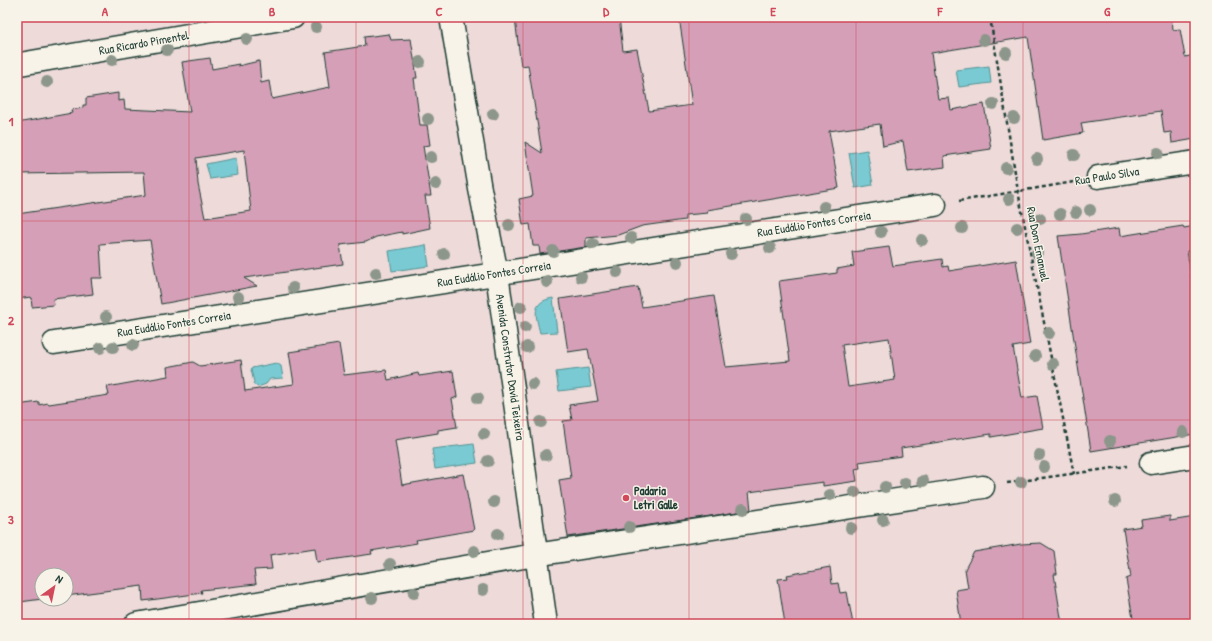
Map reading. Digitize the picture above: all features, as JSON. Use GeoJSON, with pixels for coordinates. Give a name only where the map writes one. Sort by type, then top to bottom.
{"type":"FeatureCollection","features":[{"type":"Feature","properties":{"kind":"street","name":"Rua Ricardo Pimentel"},"geometry":{"type":"LineString","coordinates":[[20,64],[293,17]]}},
{"type":"Feature","properties":{"kind":"street","name":"Avenida Construtor David Teixeira"},"geometry":{"type":"LineString","coordinates":[[451,17],[480,189],[497,274],[535,555],[546,624]]}},
{"type":"Feature","properties":{"kind":"street","name":"Rua Paulo Silva"},"geometry":{"type":"LineString","coordinates":[[1098,178],[1195,162]]}},
{"type":"Feature","properties":{"kind":"street","name":"Rua Eudálio Fontes Correia"},"geometry":{"type":"LineString","coordinates":[[54,343],[935,205]]}},
{"type":"Feature","properties":{"kind":"street"},"geometry":{"type":"LineString","coordinates":[[1151,462],[1195,456]]}},
{"type":"Feature","properties":{"kind":"street"},"geometry":{"type":"LineString","coordinates":[[136,624],[535,555],[983,487]]}},
{"type":"Feature","properties":{"kind":"path","name":"Rua Dom Emanuel"},"geometry":{"type":"LineString","coordinates":[[990,17],[1018,191],[1074,474]]}},
{"type":"Feature","properties":{"kind":"path","name":"Rua Paulo Silva"},"geometry":{"type":"LineString","coordinates":[[935,205],[1098,178]]}},
{"type":"Feature","properties":{"kind":"path"},"geometry":{"type":"LineString","coordinates":[[983,487],[1151,462]]}},
{"type":"Feature","properties":{"kind":"water"},"geometry":{"type":"Polygon","coordinates":[[[989,66],[991,83],[959,87],[956,70],[989,66]]]}},
{"type":"Feature","properties":{"kind":"water"},"geometry":{"type":"Polygon","coordinates":[[[867,150],[873,185],[855,188],[849,153],[867,150]]]}},
{"type":"Feature","properties":{"kind":"water"},"geometry":{"type":"Polygon","coordinates":[[[236,158],[238,175],[210,179],[206,164],[236,158]]]}},
{"type":"Feature","properties":{"kind":"water"},"geometry":{"type":"Polygon","coordinates":[[[426,245],[429,266],[392,271],[389,251],[426,245]]]}},
{"type":"Feature","properties":{"kind":"water"},"geometry":{"type":"Polygon","coordinates":[[[553,298],[557,332],[540,333],[536,311],[541,303],[553,298]]]}},
{"type":"Feature","properties":{"kind":"water"},"geometry":{"type":"Polygon","coordinates":[[[276,363],[281,366],[283,378],[270,379],[266,384],[258,387],[253,384],[252,368],[276,363]]]}},
{"type":"Feature","properties":{"kind":"water"},"geometry":{"type":"Polygon","coordinates":[[[588,368],[591,387],[559,391],[556,372],[588,368]]]}},
{"type":"Feature","properties":{"kind":"water"},"geometry":{"type":"Polygon","coordinates":[[[474,444],[477,463],[435,469],[432,449],[474,444]]]}},
{"type":"Feature","properties":{"kind":"building"},"geometry":{"type":"Polygon","coordinates":[[[529,17],[619,17],[623,51],[637,49],[649,111],[692,105],[679,17],[1172,17],[1173,30],[1180,29],[1185,57],[1195,55],[1195,139],[1172,143],[1171,132],[1164,133],[1161,111],[1081,123],[1083,133],[1043,140],[1028,37],[931,53],[938,99],[949,98],[951,110],[984,104],[991,149],[944,156],[945,167],[908,172],[903,141],[883,146],[880,124],[829,131],[839,188],[707,210],[708,213],[685,215],[685,220],[642,226],[618,235],[586,238],[586,247],[540,254],[539,246],[533,246],[530,224],[523,225],[519,199],[533,196],[525,142],[542,153],[528,65],[521,66],[515,19],[529,17]]]}},
{"type":"Feature","properties":{"kind":"building"},"geometry":{"type":"Polygon","coordinates":[[[389,34],[391,40],[411,39],[417,78],[414,78],[420,125],[427,125],[430,145],[423,146],[431,196],[425,196],[430,228],[402,234],[402,232],[376,237],[366,242],[340,245],[343,264],[244,278],[257,286],[161,304],[150,240],[100,244],[102,278],[91,278],[93,294],[53,299],[54,305],[32,307],[31,297],[17,299],[17,214],[146,195],[144,172],[17,174],[17,123],[72,113],[71,110],[83,108],[83,105],[86,105],[86,98],[118,93],[118,101],[124,100],[125,109],[190,112],[182,62],[210,58],[212,69],[239,64],[238,66],[259,61],[261,83],[269,81],[272,99],[330,87],[325,52],[365,46],[364,37],[389,34]],[[244,150],[196,158],[198,184],[205,218],[251,211],[244,150]]]}},
{"type":"Feature","properties":{"kind":"building"},"geometry":{"type":"Polygon","coordinates":[[[1183,226],[1184,228],[1195,226],[1195,250],[1187,251],[1195,300],[1195,434],[1091,451],[1058,236],[1119,228],[1120,236],[1183,226]]]}},
{"type":"Feature","properties":{"kind":"building"},"geometry":{"type":"Polygon","coordinates":[[[889,247],[893,266],[942,259],[943,267],[948,266],[949,271],[1016,260],[1030,344],[1013,347],[1022,398],[1037,396],[1043,428],[991,437],[991,434],[901,448],[902,456],[859,462],[860,468],[855,469],[857,481],[823,486],[823,482],[749,492],[751,510],[568,537],[559,480],[571,478],[563,421],[572,420],[569,405],[598,401],[588,349],[568,352],[560,299],[638,287],[642,307],[714,296],[726,367],[790,361],[779,281],[837,273],[837,269],[854,266],[852,252],[889,247]],[[889,338],[842,345],[848,387],[895,380],[889,338]]]}},
{"type":"Feature","properties":{"kind":"building"},"geometry":{"type":"Polygon","coordinates":[[[339,344],[344,375],[386,370],[388,380],[418,373],[419,376],[453,371],[457,397],[452,399],[457,427],[438,430],[438,433],[395,440],[402,485],[463,474],[474,530],[416,540],[417,543],[371,551],[372,554],[317,562],[315,548],[270,555],[272,569],[254,570],[256,584],[201,590],[202,593],[143,601],[142,586],[74,595],[74,567],[34,567],[34,600],[20,602],[17,591],[17,405],[39,402],[39,405],[49,404],[109,395],[107,387],[168,376],[167,367],[193,362],[200,366],[241,360],[245,391],[294,384],[289,352],[339,344]]]}},
{"type":"Feature","properties":{"kind":"building"},"geometry":{"type":"Polygon","coordinates":[[[1170,516],[1170,521],[1195,517],[1195,624],[1134,624],[1126,579],[1131,577],[1123,529],[1142,526],[1141,520],[1170,516]]]}},
{"type":"Feature","properties":{"kind":"building"},"geometry":{"type":"Polygon","coordinates":[[[1041,543],[1054,551],[1057,574],[1054,574],[1062,624],[961,624],[956,590],[968,588],[965,569],[974,552],[1021,544],[1041,543]]]}},
{"type":"Feature","properties":{"kind":"building"},"geometry":{"type":"Polygon","coordinates":[[[830,567],[832,584],[838,583],[840,593],[847,592],[853,624],[785,624],[778,579],[788,578],[787,575],[830,567]]]}},
{"type":"Feature","properties":{"kind":"place","name":"Padaria Letri Galle"},"geometry":{"type":"Point","coordinates":[626,498]}}]}
